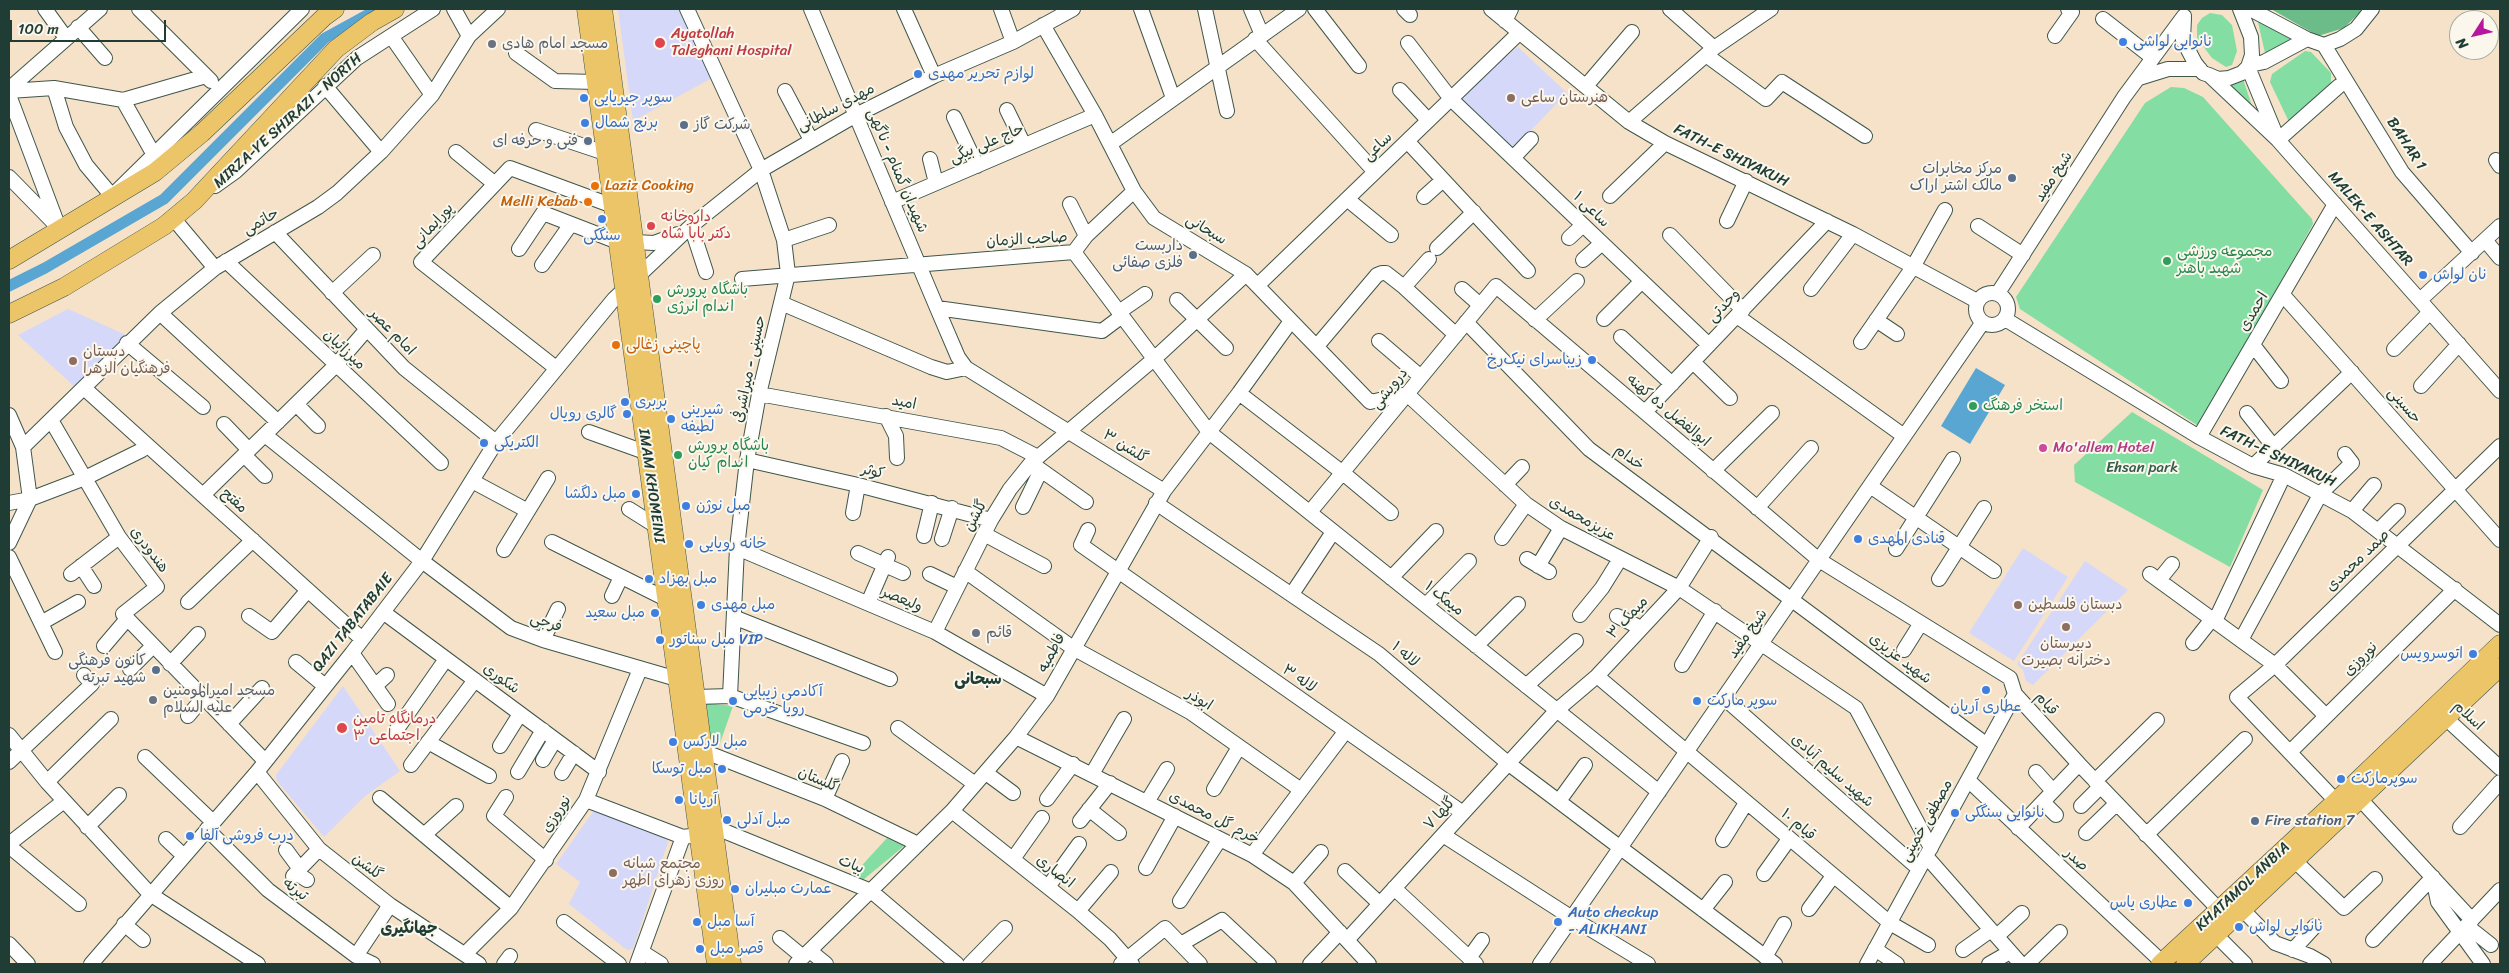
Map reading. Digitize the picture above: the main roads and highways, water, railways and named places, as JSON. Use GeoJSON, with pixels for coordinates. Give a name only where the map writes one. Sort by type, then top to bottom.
{"type":"FeatureCollection","features":[{"type":"Feature","properties":{"kind":"main road"},"geometry":{"type":"LineString","coordinates":[[11,254],[155,172],[202,133],[324,17],[336,9]]}},
{"type":"Feature","properties":{"kind":"main road","name":"MIRZA-YE SHIRAZI - NORTH"},"geometry":{"type":"LineString","coordinates":[[9,314],[72,282],[115,257],[174,218],[194,201],[336,49],[372,22],[395,9]]}},
{"type":"Feature","properties":{"kind":"main road","name":"IMAM KHOMEINI"},"geometry":{"type":"LineString","coordinates":[[586,9],[613,206],[639,275],[655,455],[656,526],[677,679],[690,836],[716,964]]}},
{"type":"Feature","properties":{"kind":"main road","name":"IMAM KHOMEINI"},"geometry":{"type":"LineString","coordinates":[[603,9],[626,242],[624,290],[655,455],[696,697],[732,964]]}},
{"type":"Feature","properties":{"kind":"main road","name":"KHATAMOL ANBIA"},"geometry":{"type":"LineString","coordinates":[[2161,963],[2231,914],[2296,861],[2361,800],[2500,644]]}},
{"type":"Feature","properties":{"kind":"main road","name":"KHATAMOL ANBIA"},"geometry":{"type":"LineString","coordinates":[[2185,964],[2216,935],[2231,914],[2336,801],[2440,713],[2500,666]]}},
{"type":"Feature","properties":{"kind":"water","name":"استخر فرهنگ"},"geometry":{"type":"Polygon","coordinates":[[[1976,368],[2005,385],[1970,444],[1941,426],[1976,368]]]}},
{"type":"Feature","properties":{"kind":"waterway"},"geometry":{"type":"LineString","coordinates":[[9,286],[45,268],[164,199],[325,38],[378,9]]}},
{"type":"Feature","properties":{"kind":"place","name":"نانوایی لواشی"},"geometry":{"type":"Point","coordinates":[2123,42]}},
{"type":"Feature","properties":{"kind":"place","name":"Ayatollah Taleghani Hospital"},"geometry":{"type":"Point","coordinates":[660,43]}},
{"type":"Feature","properties":{"kind":"place","name":"مسجد امام هادی"},"geometry":{"type":"Point","coordinates":[492,44]}},
{"type":"Feature","properties":{"kind":"place","name":"لوازم تحریر مهدی"},"geometry":{"type":"Point","coordinates":[918,74]}},
{"type":"Feature","properties":{"kind":"place","name":"سوپر جیریایی"},"geometry":{"type":"Point","coordinates":[584,98]}},
{"type":"Feature","properties":{"kind":"place","name":"هنرستان ساعی"},"geometry":{"type":"Point","coordinates":[1511,98]}},
{"type":"Feature","properties":{"kind":"place","name":"برنج شمال"},"geometry":{"type":"Point","coordinates":[585,123]}},
{"type":"Feature","properties":{"kind":"place","name":"شرکت گاز"},"geometry":{"type":"Point","coordinates":[684,125]}},
{"type":"Feature","properties":{"kind":"place","name":"فنی و حرفه ای"},"geometry":{"type":"Point","coordinates":[588,141]}},
{"type":"Feature","properties":{"kind":"place","name":"مرکز مخابرات مالک اشتر اراک"},"geometry":{"type":"Point","coordinates":[2012,178]}},
{"type":"Feature","properties":{"kind":"place","name":"Laziz Cooking"},"geometry":{"type":"Point","coordinates":[595,186]}},
{"type":"Feature","properties":{"kind":"place","name":"Melli Kebab"},"geometry":{"type":"Point","coordinates":[588,202]}},
{"type":"Feature","properties":{"kind":"place","name":"سنگکی"},"geometry":{"type":"Point","coordinates":[602,219]}},
{"type":"Feature","properties":{"kind":"place","name":"داروخانه دکتر بابا شاه"},"geometry":{"type":"Point","coordinates":[651,226]}},
{"type":"Feature","properties":{"kind":"place","name":"داربست فلزی صفائی"},"geometry":{"type":"Point","coordinates":[1193,255]}},
{"type":"Feature","properties":{"kind":"place","name":"مجموعه ورزشی شهید باهنر"},"geometry":{"type":"Point","coordinates":[2167,261]}},
{"type":"Feature","properties":{"kind":"place","name":"نان لواش"},"geometry":{"type":"Point","coordinates":[2423,275]}},
{"type":"Feature","properties":{"kind":"place","name":"باشگاه پرورش اندام انرژی"},"geometry":{"type":"Point","coordinates":[657,299]}},
{"type":"Feature","properties":{"kind":"place","name":"پاچینی زغالی"},"geometry":{"type":"Point","coordinates":[616,345]}},
{"type":"Feature","properties":{"kind":"place","name":"زیباسرای نیک‌رخ"},"geometry":{"type":"Point","coordinates":[1592,360]}},
{"type":"Feature","properties":{"kind":"place","name":"دبستان فرهنگیان الزهرا"},"geometry":{"type":"Point","coordinates":[73,361]}},
{"type":"Feature","properties":{"kind":"place","name":"بربری"},"geometry":{"type":"Point","coordinates":[625,402]}},
{"type":"Feature","properties":{"kind":"place","name":"استخر فرهنگ"},"geometry":{"type":"Point","coordinates":[1973,406]}},
{"type":"Feature","properties":{"kind":"place","name":"گالری رویال"},"geometry":{"type":"Point","coordinates":[627,414]}},
{"type":"Feature","properties":{"kind":"place","name":"شیرینی لطیفه"},"geometry":{"type":"Point","coordinates":[671,419]}},
{"type":"Feature","properties":{"kind":"place","name":"الکتریکی"},"geometry":{"type":"Point","coordinates":[484,443]}},
{"type":"Feature","properties":{"kind":"place","name":"Mo'allem Hotel"},"geometry":{"type":"Point","coordinates":[2043,448]}},
{"type":"Feature","properties":{"kind":"place","name":"باشگاه پرورش اندام کیان"},"geometry":{"type":"Point","coordinates":[678,455]}},
{"type":"Feature","properties":{"kind":"place","name":"مبل دلگشا"},"geometry":{"type":"Point","coordinates":[636,494]}},
{"type":"Feature","properties":{"kind":"place","name":"مبل نوژن"},"geometry":{"type":"Point","coordinates":[686,506]}},
{"type":"Feature","properties":{"kind":"place","name":"قنادی المهدی"},"geometry":{"type":"Point","coordinates":[1858,539]}},
{"type":"Feature","properties":{"kind":"place","name":"خانه رویایی"},"geometry":{"type":"Point","coordinates":[689,544]}},
{"type":"Feature","properties":{"kind":"place","name":"مبل بهزاد"},"geometry":{"type":"Point","coordinates":[649,579]}},
{"type":"Feature","properties":{"kind":"place","name":"مبل مهدی"},"geometry":{"type":"Point","coordinates":[701,605]}},
{"type":"Feature","properties":{"kind":"place","name":"دبستان فلسطین"},"geometry":{"type":"Point","coordinates":[2018,605]}},
{"type":"Feature","properties":{"kind":"place","name":"مبل سعید"},"geometry":{"type":"Point","coordinates":[655,613]}},
{"type":"Feature","properties":{"kind":"place","name":"دبیرستان دخترانه بصیرت"},"geometry":{"type":"Point","coordinates":[2066,627]}},
{"type":"Feature","properties":{"kind":"place","name":"قائم"},"geometry":{"type":"Point","coordinates":[976,633]}},
{"type":"Feature","properties":{"kind":"place","name":"مبل سناتور VIP"},"geometry":{"type":"Point","coordinates":[660,640]}},
{"type":"Feature","properties":{"kind":"place","name":"اتوسرویس"},"geometry":{"type":"Point","coordinates":[2473,654]}},
{"type":"Feature","properties":{"kind":"place","name":"کانون فرهنگی شهید تبرته"},"geometry":{"type":"Point","coordinates":[156,670]}},
{"type":"Feature","properties":{"kind":"place","name":"عطاری آریان"},"geometry":{"type":"Point","coordinates":[1986,690]}},
{"type":"Feature","properties":{"kind":"place","name":"مسجد امیرالمومنین علیه السلام"},"geometry":{"type":"Point","coordinates":[153,700]}},
{"type":"Feature","properties":{"kind":"place","name":"آکادمی زیبایی رویا خرمی"},"geometry":{"type":"Point","coordinates":[733,701]}},
{"type":"Feature","properties":{"kind":"place","name":"سوپر مارکت"},"geometry":{"type":"Point","coordinates":[1697,701]}},
{"type":"Feature","properties":{"kind":"place","name":"درمانگاه تامین اجتماعی ۳"},"geometry":{"type":"Point","coordinates":[342,728]}},
{"type":"Feature","properties":{"kind":"place","name":"مبل لارکس"},"geometry":{"type":"Point","coordinates":[673,742]}},
{"type":"Feature","properties":{"kind":"place","name":"مبل توسکا"},"geometry":{"type":"Point","coordinates":[722,769]}},
{"type":"Feature","properties":{"kind":"place","name":"سوپرمارکت"},"geometry":{"type":"Point","coordinates":[2341,779]}},
{"type":"Feature","properties":{"kind":"place","name":"آريانا"},"geometry":{"type":"Point","coordinates":[679,800]}},
{"type":"Feature","properties":{"kind":"place","name":"نانوایی سنگکی"},"geometry":{"type":"Point","coordinates":[1955,813]}},
{"type":"Feature","properties":{"kind":"place","name":"مبل آدلی"},"geometry":{"type":"Point","coordinates":[727,820]}},
{"type":"Feature","properties":{"kind":"place","name":"Fire station 7"},"geometry":{"type":"Point","coordinates":[2255,821]}},
{"type":"Feature","properties":{"kind":"place","name":"درب فروشی آلفا"},"geometry":{"type":"Point","coordinates":[190,836]}},
{"type":"Feature","properties":{"kind":"place","name":"مجتمع شبانه روزی زهرای اطهر"},"geometry":{"type":"Point","coordinates":[613,873]}},
{"type":"Feature","properties":{"kind":"place","name":"عمارت مبلیران"},"geometry":{"type":"Point","coordinates":[735,889]}},
{"type":"Feature","properties":{"kind":"place","name":"عطاری یاس"},"geometry":{"type":"Point","coordinates":[2188,903]}},
{"type":"Feature","properties":{"kind":"place","name":"آسا مبل"},"geometry":{"type":"Point","coordinates":[697,922]}},
{"type":"Feature","properties":{"kind":"place","name":"Auto checkup - ALIKHANI"},"geometry":{"type":"Point","coordinates":[1558,922]}},
{"type":"Feature","properties":{"kind":"place","name":"نانوایی لواش"},"geometry":{"type":"Point","coordinates":[2239,927]}},
{"type":"Feature","properties":{"kind":"place","name":"قصر مبل"},"geometry":{"type":"Point","coordinates":[700,949]}},
{"type":"Feature","properties":{"kind":"district","name":"سبحانی"},"geometry":{"type":"Point","coordinates":[978,680]}},
{"type":"Feature","properties":{"kind":"district","name":"جهانگیری"},"geometry":{"type":"Point","coordinates":[409,929]}},
{"type":"Feature","properties":{"kind":"park label","name":"Ehsan park"},"geometry":{"type":"Point","coordinates":[2142,468]}}]}
